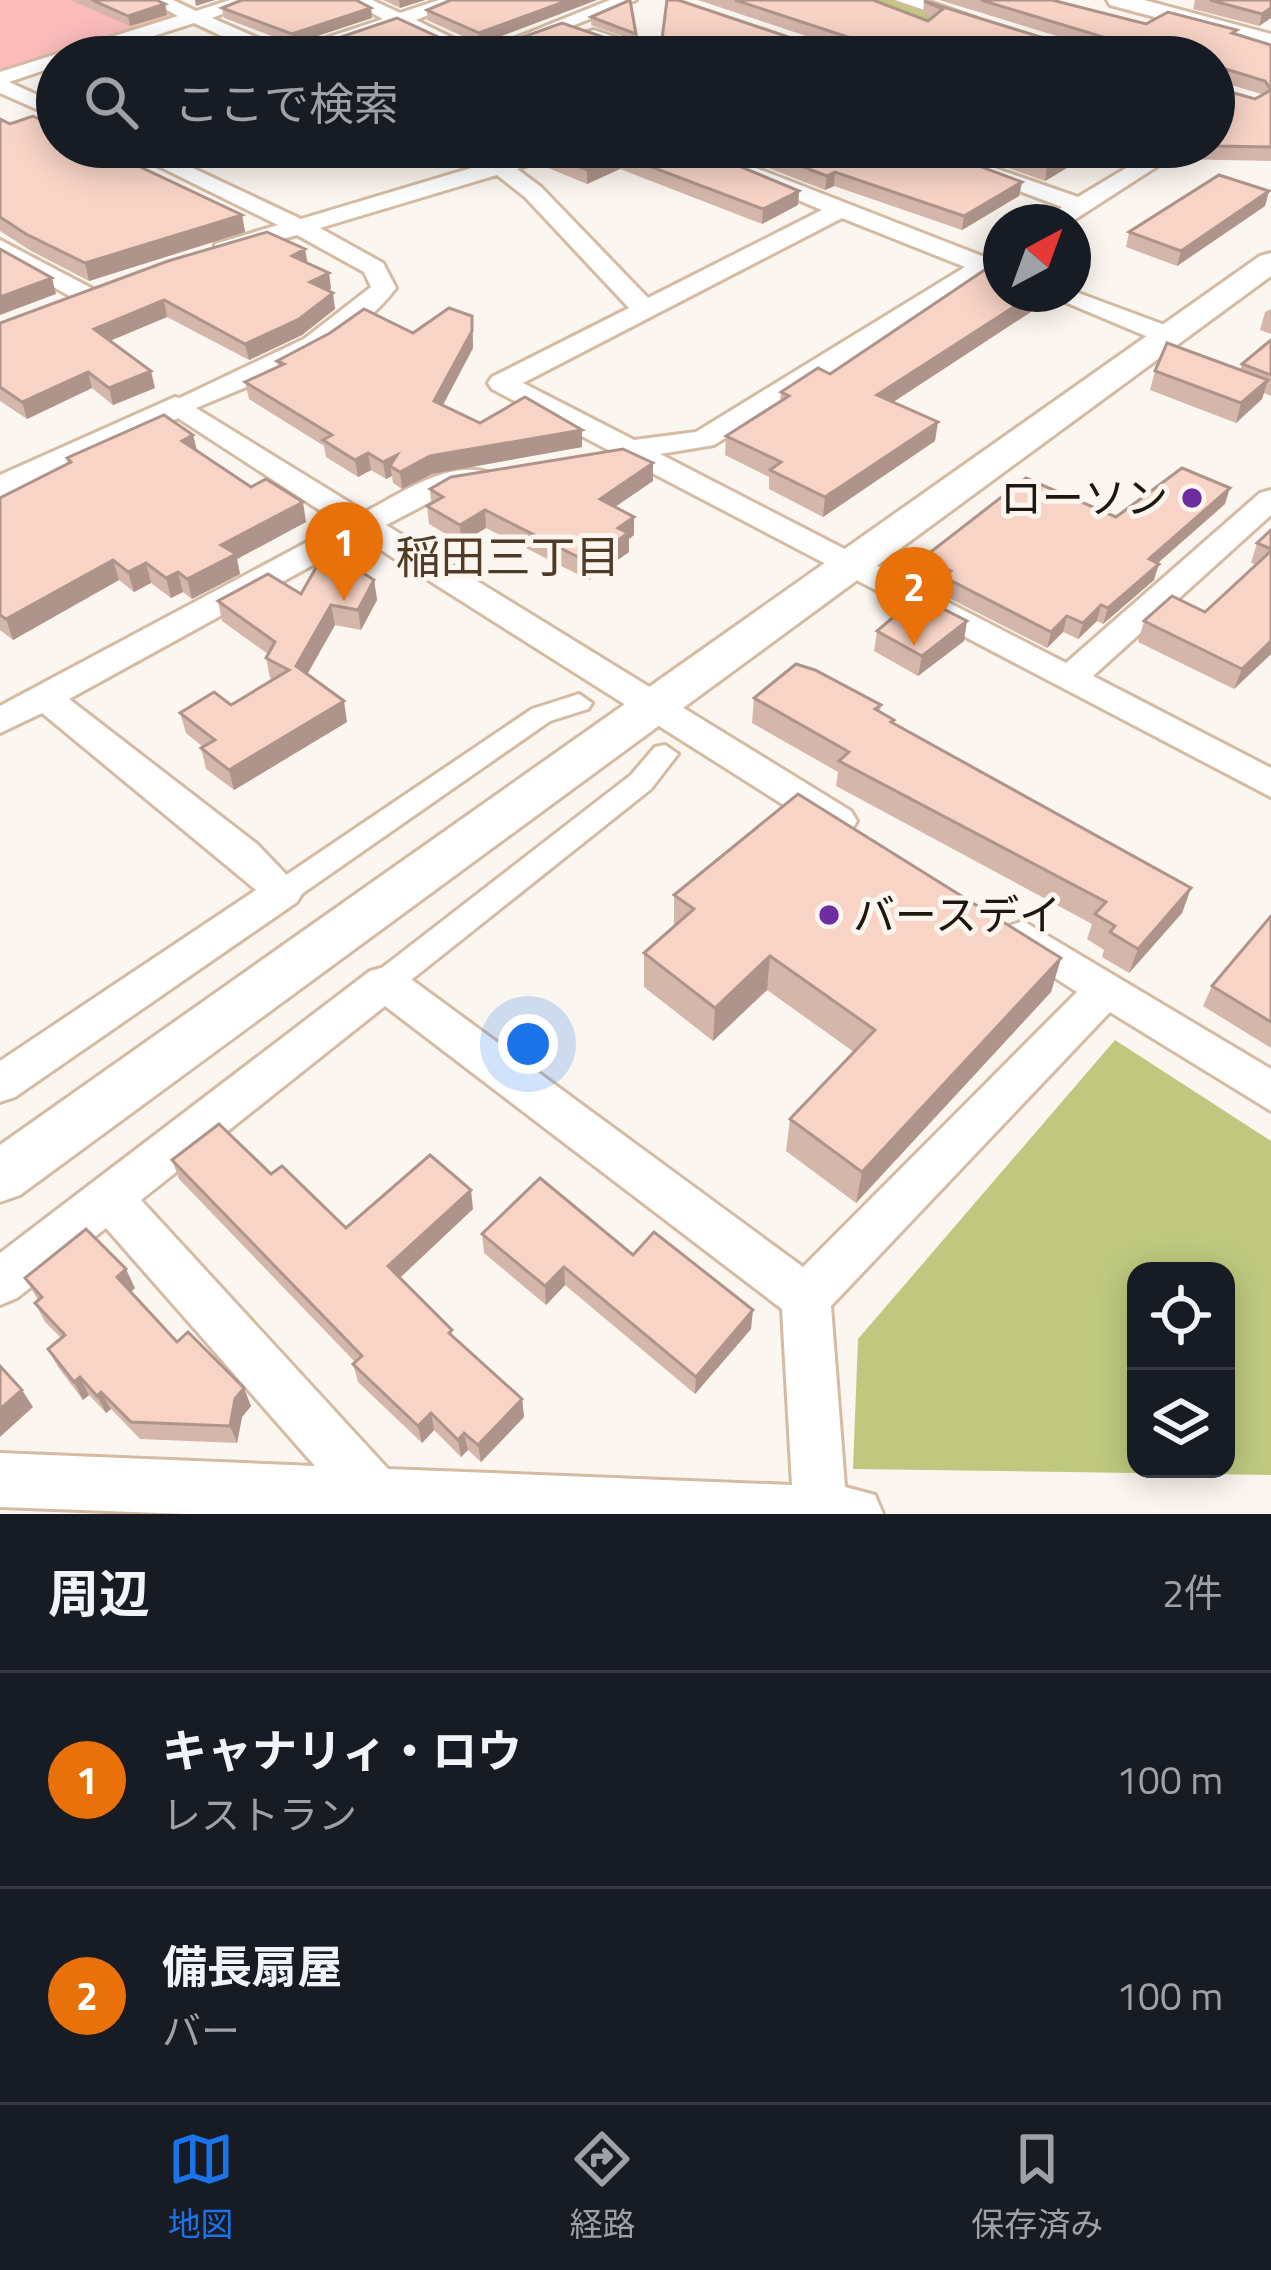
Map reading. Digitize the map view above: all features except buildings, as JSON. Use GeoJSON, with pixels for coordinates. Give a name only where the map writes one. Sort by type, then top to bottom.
{"type":"FeatureCollection","features":[{"type":"Feature","properties":{"kind":"street"},"geometry":{"type":"LineString","coordinates":[[158,0],[238,36]]}},
{"type":"Feature","properties":{"kind":"street"},"geometry":{"type":"LineString","coordinates":[[134,36],[249,0]]}},
{"type":"Feature","properties":{"kind":"street"},"geometry":{"type":"LineString","coordinates":[[357,0],[435,36]]}},
{"type":"Feature","properties":{"kind":"street"},"geometry":{"type":"LineString","coordinates":[[348,36],[457,0]]}},
{"type":"Feature","properties":{"kind":"street"},"geometry":{"type":"LineString","coordinates":[[534,36],[627,0]]}},
{"type":"Feature","properties":{"kind":"street"},"geometry":{"type":"LineString","coordinates":[[1118,0],[1271,41]]}},
{"type":"Feature","properties":{"kind":"street"},"geometry":{"type":"LineString","coordinates":[[894,4],[991,25]]}},
{"type":"Feature","properties":{"kind":"street"},"geometry":{"type":"LineString","coordinates":[[894,4],[972,36]]}},
{"type":"Feature","properties":{"kind":"street"},"geometry":{"type":"LineString","coordinates":[[562,25],[594,36]]}},
{"type":"Feature","properties":{"kind":"street"},"geometry":{"type":"LineString","coordinates":[[0,82],[36,68]]}},
{"type":"Feature","properties":{"kind":"street"},"geometry":{"type":"LineString","coordinates":[[0,82],[36,101]]}},
{"type":"Feature","properties":{"kind":"street"},"geometry":{"type":"LineString","coordinates":[[0,489],[305,350],[355,320],[384,288],[374,268],[174,168]]}},
{"type":"Feature","properties":{"kind":"street"},"geometry":{"type":"LineString","coordinates":[[206,254],[506,168]]}},
{"type":"Feature","properties":{"kind":"street"},"geometry":{"type":"LineString","coordinates":[[737,168],[983,260]]}},
{"type":"Feature","properties":{"kind":"street"},"geometry":{"type":"LineString","coordinates":[[973,168],[1075,204]]}},
{"type":"Feature","properties":{"kind":"street"},"geometry":{"type":"LineString","coordinates":[[1084,204],[1142,168]]}},
{"type":"Feature","properties":{"kind":"street"},"geometry":{"type":"LineString","coordinates":[[503,169],[533,192],[644,309]]}},
{"type":"Feature","properties":{"kind":"street"},"geometry":{"type":"LineString","coordinates":[[841,209],[502,383],[1271,784]]}},
{"type":"Feature","properties":{"kind":"street"},"geometry":{"type":"LineString","coordinates":[[0,247],[83,295]]}},
{"type":"Feature","properties":{"kind":"street"},"geometry":{"type":"LineString","coordinates":[[0,1177],[1270,264]]}},
{"type":"Feature","properties":{"kind":"street"},"geometry":{"type":"LineString","coordinates":[[582,458],[704,439],[983,271]]}},
{"type":"Feature","properties":{"kind":"street"},"geometry":{"type":"LineString","coordinates":[[1091,306],[1169,336]]}},
{"type":"Feature","properties":{"kind":"street"},"geometry":{"type":"LineString","coordinates":[[175,407],[862,836]]}},
{"type":"Feature","properties":{"kind":"street"},"geometry":{"type":"LineString","coordinates":[[0,721],[443,484],[512,471]]}},
{"type":"Feature","properties":{"kind":"street"},"geometry":{"type":"LineString","coordinates":[[1069,679],[1271,499]]}},
{"type":"Feature","properties":{"kind":"street"},"geometry":{"type":"LineString","coordinates":[[44,697],[283,892]]}},
{"type":"Feature","properties":{"kind":"street"},"geometry":{"type":"LineString","coordinates":[[0,1084],[541,715],[578,703]]}},
{"type":"Feature","properties":{"kind":"street"},"geometry":{"type":"LineString","coordinates":[[0,1282],[641,782],[665,754]]}},
{"type":"Feature","properties":{"kind":"street"},"geometry":{"type":"LineString","coordinates":[[984,913],[1271,1092]]}},
{"type":"Feature","properties":{"kind":"street"},"geometry":{"type":"LineString","coordinates":[[0,1480],[838,1513],[806,1298],[385,983]]}},
{"type":"Feature","properties":{"kind":"street"},"geometry":{"type":"LineString","coordinates":[[806,1298],[1106,989]]}},
{"type":"Feature","properties":{"kind":"street"},"geometry":{"type":"LineString","coordinates":[[110,1198],[376,1495]]}},
{"type":"Feature","properties":{"kind":"shaded area"},"geometry":{"type":"Polygon","coordinates":[[[0,0],[145,0],[179,17],[117,36],[36,36],[36,61],[0,72],[0,0]]]}},
{"type":"Feature","properties":{"kind":"shaded area"},"geometry":{"type":"Polygon","coordinates":[[[1115,1040],[1271,1141],[1271,1475],[1235,1474],[1235,1262],[1127,1262],[1127,1473],[853,1469],[858,1339],[1115,1040]]]}},
{"type":"Feature","properties":{"kind":"waterway"},"geometry":{"type":"LineString","coordinates":[[875,0],[999,36]]}},
{"type":"Feature","properties":{"kind":"place","name":"ローソン"},"geometry":{"type":"Point","coordinates":[1192,498]}},
{"type":"Feature","properties":{"kind":"place","name":"キャナリィ・ロウ"},"geometry":{"type":"Point","coordinates":[344,601]}},
{"type":"Feature","properties":{"kind":"place","name":"備長扇屋"},"geometry":{"type":"Point","coordinates":[914,646]}},
{"type":"Feature","properties":{"kind":"place","name":"バースデイ"},"geometry":{"type":"Point","coordinates":[829,915]}},
{"type":"Feature","properties":{"kind":"district","name":"稲田三丁目"},"geometry":{"type":"Point","coordinates":[508,557]}}]}
